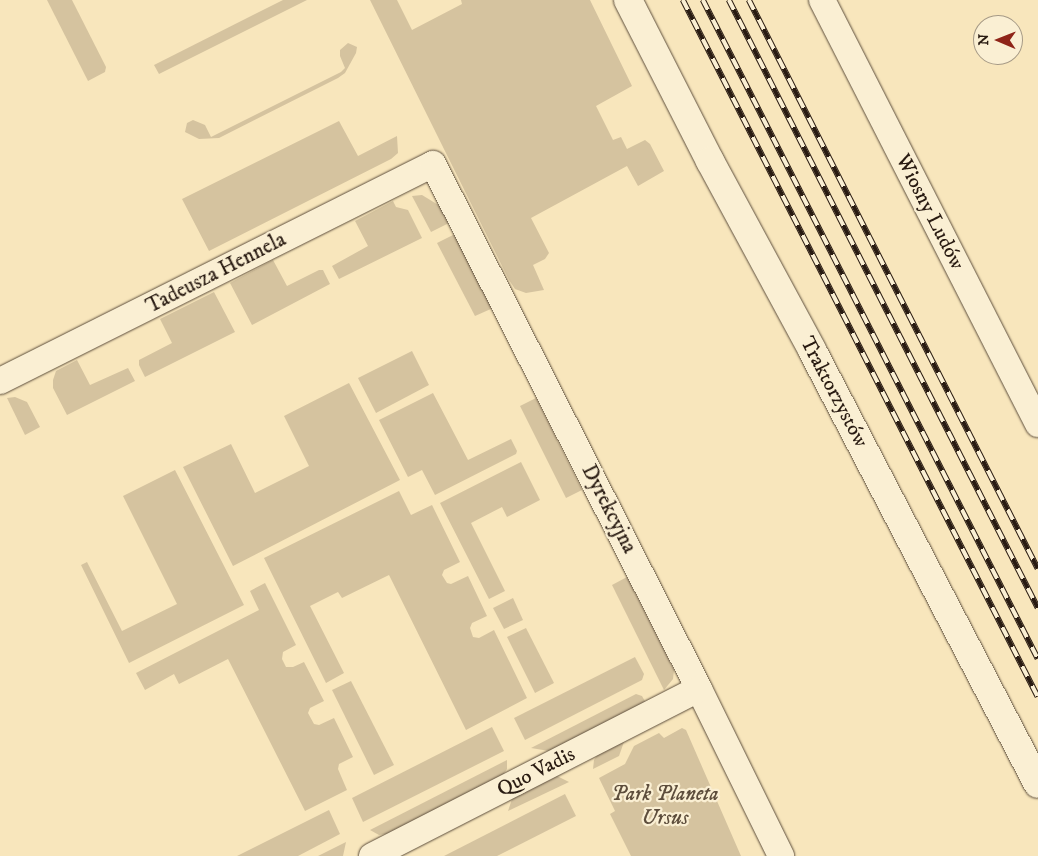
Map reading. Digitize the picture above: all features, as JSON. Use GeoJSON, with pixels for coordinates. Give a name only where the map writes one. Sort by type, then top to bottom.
{"type":"FeatureCollection","features":[{"type":"Feature","properties":{"kind":"street","name":"Traktorzystów"},"geometry":{"type":"LineString","coordinates":[[628,0],[710,161],[816,358],[1038,784]]}},
{"type":"Feature","properties":{"kind":"street","name":"Wiosny Ludów"},"geometry":{"type":"LineString","coordinates":[[822,0],[1038,424]]}},
{"type":"Feature","properties":{"kind":"street","name":"Tadeusza Hennela"},"geometry":{"type":"LineString","coordinates":[[0,381],[433,164]]}},
{"type":"Feature","properties":{"kind":"street","name":"Dyrekcyjna"},"geometry":{"type":"LineString","coordinates":[[433,164],[699,688],[781,856]]}},
{"type":"Feature","properties":{"kind":"street","name":"Quo Vadis"},"geometry":{"type":"LineString","coordinates":[[372,856],[699,688]]}},
{"type":"Feature","properties":{"kind":"green space"},"geometry":{"type":"Polygon","coordinates":[[[47,0],[72,0],[106,67],[105,72],[88,81],[47,0]]]}},
{"type":"Feature","properties":{"kind":"green space"},"geometry":{"type":"Polygon","coordinates":[[[283,0],[307,0],[159,74],[154,65],[283,0]]]}},
{"type":"Feature","properties":{"kind":"green space"},"geometry":{"type":"Polygon","coordinates":[[[370,0],[397,0],[412,30],[462,4],[461,0],[590,0],[632,86],[596,106],[613,140],[621,137],[627,149],[645,140],[650,144],[664,171],[638,186],[627,166],[531,218],[549,253],[545,259],[533,265],[544,290],[526,293],[515,289],[370,0]]]}},
{"type":"Feature","properties":{"kind":"green space"},"geometry":{"type":"Polygon","coordinates":[[[348,43],[357,47],[356,53],[345,73],[338,78],[219,138],[199,139],[185,132],[187,123],[193,120],[205,125],[211,137],[341,72],[345,68],[340,56],[340,50],[348,43]]]}},
{"type":"Feature","properties":{"kind":"green space"},"geometry":{"type":"Polygon","coordinates":[[[339,121],[358,156],[397,136],[398,153],[391,159],[209,251],[182,199],[339,121]]]}},
{"type":"Feature","properties":{"kind":"green space"},"geometry":{"type":"Polygon","coordinates":[[[422,195],[440,206],[449,223],[431,232],[412,196],[422,195]]]}},
{"type":"Feature","properties":{"kind":"green space"},"geometry":{"type":"Polygon","coordinates":[[[393,201],[396,207],[408,210],[422,238],[339,279],[332,266],[368,246],[355,221],[393,201]]]}},
{"type":"Feature","properties":{"kind":"green space"},"geometry":{"type":"Polygon","coordinates":[[[455,234],[493,308],[475,316],[437,243],[455,234]]]}},
{"type":"Feature","properties":{"kind":"green space"},"geometry":{"type":"Polygon","coordinates":[[[273,260],[287,286],[319,270],[323,270],[330,284],[252,325],[230,283],[273,260]]]}},
{"type":"Feature","properties":{"kind":"green space"},"geometry":{"type":"Polygon","coordinates":[[[214,292],[235,332],[145,377],[139,365],[139,360],[172,343],[160,319],[214,292]]]}},
{"type":"Feature","properties":{"kind":"green space"},"geometry":{"type":"Polygon","coordinates":[[[412,351],[429,385],[376,413],[358,378],[412,351]]]}},
{"type":"Feature","properties":{"kind":"green space"},"geometry":{"type":"Polygon","coordinates":[[[77,360],[90,385],[128,368],[135,381],[67,415],[53,388],[53,380],[56,371],[77,360]]]}},
{"type":"Feature","properties":{"kind":"green space"},"geometry":{"type":"Polygon","coordinates":[[[349,383],[400,480],[233,566],[183,467],[231,444],[255,493],[309,466],[284,416],[349,383]]]}},
{"type":"Feature","properties":{"kind":"green space"},"geometry":{"type":"Polygon","coordinates":[[[433,393],[468,460],[511,439],[517,451],[516,454],[435,495],[422,470],[408,477],[379,420],[433,393]]]}},
{"type":"Feature","properties":{"kind":"green space"},"geometry":{"type":"Polygon","coordinates":[[[15,397],[27,402],[40,427],[25,435],[7,398],[15,397]]]}},
{"type":"Feature","properties":{"kind":"green space"},"geometry":{"type":"Polygon","coordinates":[[[536,398],[582,490],[566,498],[520,406],[536,398]]]}},
{"type":"Feature","properties":{"kind":"green space"},"geometry":{"type":"Polygon","coordinates":[[[521,462],[540,500],[507,517],[502,507],[471,523],[505,591],[489,599],[440,503],[521,462]]]}},
{"type":"Feature","properties":{"kind":"green space"},"geometry":{"type":"Polygon","coordinates":[[[175,470],[244,605],[129,663],[81,565],[87,562],[122,631],[177,604],[123,496],[175,470]]]}},
{"type":"Feature","properties":{"kind":"green space"},"geometry":{"type":"Polygon","coordinates":[[[399,491],[411,515],[432,505],[460,562],[444,570],[442,575],[447,583],[451,584],[468,576],[487,616],[472,623],[470,628],[473,637],[479,638],[494,630],[527,698],[466,730],[389,575],[342,598],[338,592],[310,606],[344,673],[326,683],[264,558],[399,491]]]}},
{"type":"Feature","properties":{"kind":"green space"},"geometry":{"type":"Polygon","coordinates":[[[627,577],[674,670],[673,679],[664,690],[612,585],[627,577]]]}},
{"type":"Feature","properties":{"kind":"green space"},"geometry":{"type":"Polygon","coordinates":[[[265,583],[296,645],[283,652],[282,659],[286,667],[293,667],[304,662],[324,701],[310,708],[308,713],[314,724],[319,725],[334,718],[353,757],[339,764],[338,769],[347,790],[305,811],[228,659],[179,684],[174,674],[145,690],[136,673],[259,610],[250,591],[265,583]]]}},
{"type":"Feature","properties":{"kind":"green space"},"geometry":{"type":"Polygon","coordinates":[[[513,598],[523,620],[504,629],[493,608],[513,598]]]}},
{"type":"Feature","properties":{"kind":"green space"},"geometry":{"type":"Polygon","coordinates":[[[526,628],[554,683],[535,693],[507,637],[526,628]]]}},
{"type":"Feature","properties":{"kind":"green space"},"geometry":{"type":"Polygon","coordinates":[[[635,657],[644,674],[642,680],[525,740],[514,718],[635,657]]]}},
{"type":"Feature","properties":{"kind":"green space"},"geometry":{"type":"Polygon","coordinates":[[[351,681],[394,765],[374,775],[332,690],[351,681]]]}},
{"type":"Feature","properties":{"kind":"green space"},"geometry":{"type":"Polygon","coordinates":[[[636,694],[642,696],[646,703],[549,751],[531,748],[636,694]]]}},
{"type":"Feature","properties":{"kind":"green space"},"geometry":{"type":"Polygon","coordinates":[[[492,727],[504,751],[363,822],[352,798],[492,727]]]}},
{"type":"Feature","properties":{"kind":"green space","name":"Park Planeta Ursus"},"geometry":{"type":"Polygon","coordinates":[[[682,728],[686,730],[741,856],[631,856],[610,814],[615,811],[599,778],[625,764],[634,746],[659,733],[664,738],[682,728]]]}},
{"type":"Feature","properties":{"kind":"green space"},"geometry":{"type":"Polygon","coordinates":[[[625,739],[619,756],[593,769],[594,760],[598,754],[625,739]]]}},
{"type":"Feature","properties":{"kind":"green space"},"geometry":{"type":"Polygon","coordinates":[[[507,760],[507,769],[503,775],[392,833],[379,835],[370,830],[507,760]]]}},
{"type":"Feature","properties":{"kind":"green space"},"geometry":{"type":"Polygon","coordinates":[[[557,776],[569,782],[508,811],[513,796],[557,776]]]}},
{"type":"Feature","properties":{"kind":"green space"},"geometry":{"type":"Polygon","coordinates":[[[565,794],[576,816],[497,856],[444,856],[565,794]]]}},
{"type":"Feature","properties":{"kind":"green space"},"geometry":{"type":"Polygon","coordinates":[[[329,810],[340,834],[298,856],[237,856],[329,810]]]}},
{"type":"Feature","properties":{"kind":"green space"},"geometry":{"type":"Polygon","coordinates":[[[346,842],[343,856],[318,856],[346,842]]]}},
{"type":"Feature","properties":{"kind":"railway"},"geometry":{"type":"LineString","coordinates":[[683,0],[1038,697]]}},
{"type":"Feature","properties":{"kind":"railway"},"geometry":{"type":"LineString","coordinates":[[703,0],[1038,659]]}},
{"type":"Feature","properties":{"kind":"railway"},"geometry":{"type":"LineString","coordinates":[[729,0],[1038,608]]}},
{"type":"Feature","properties":{"kind":"railway"},"geometry":{"type":"LineString","coordinates":[[749,0],[1038,569]]}}]}
